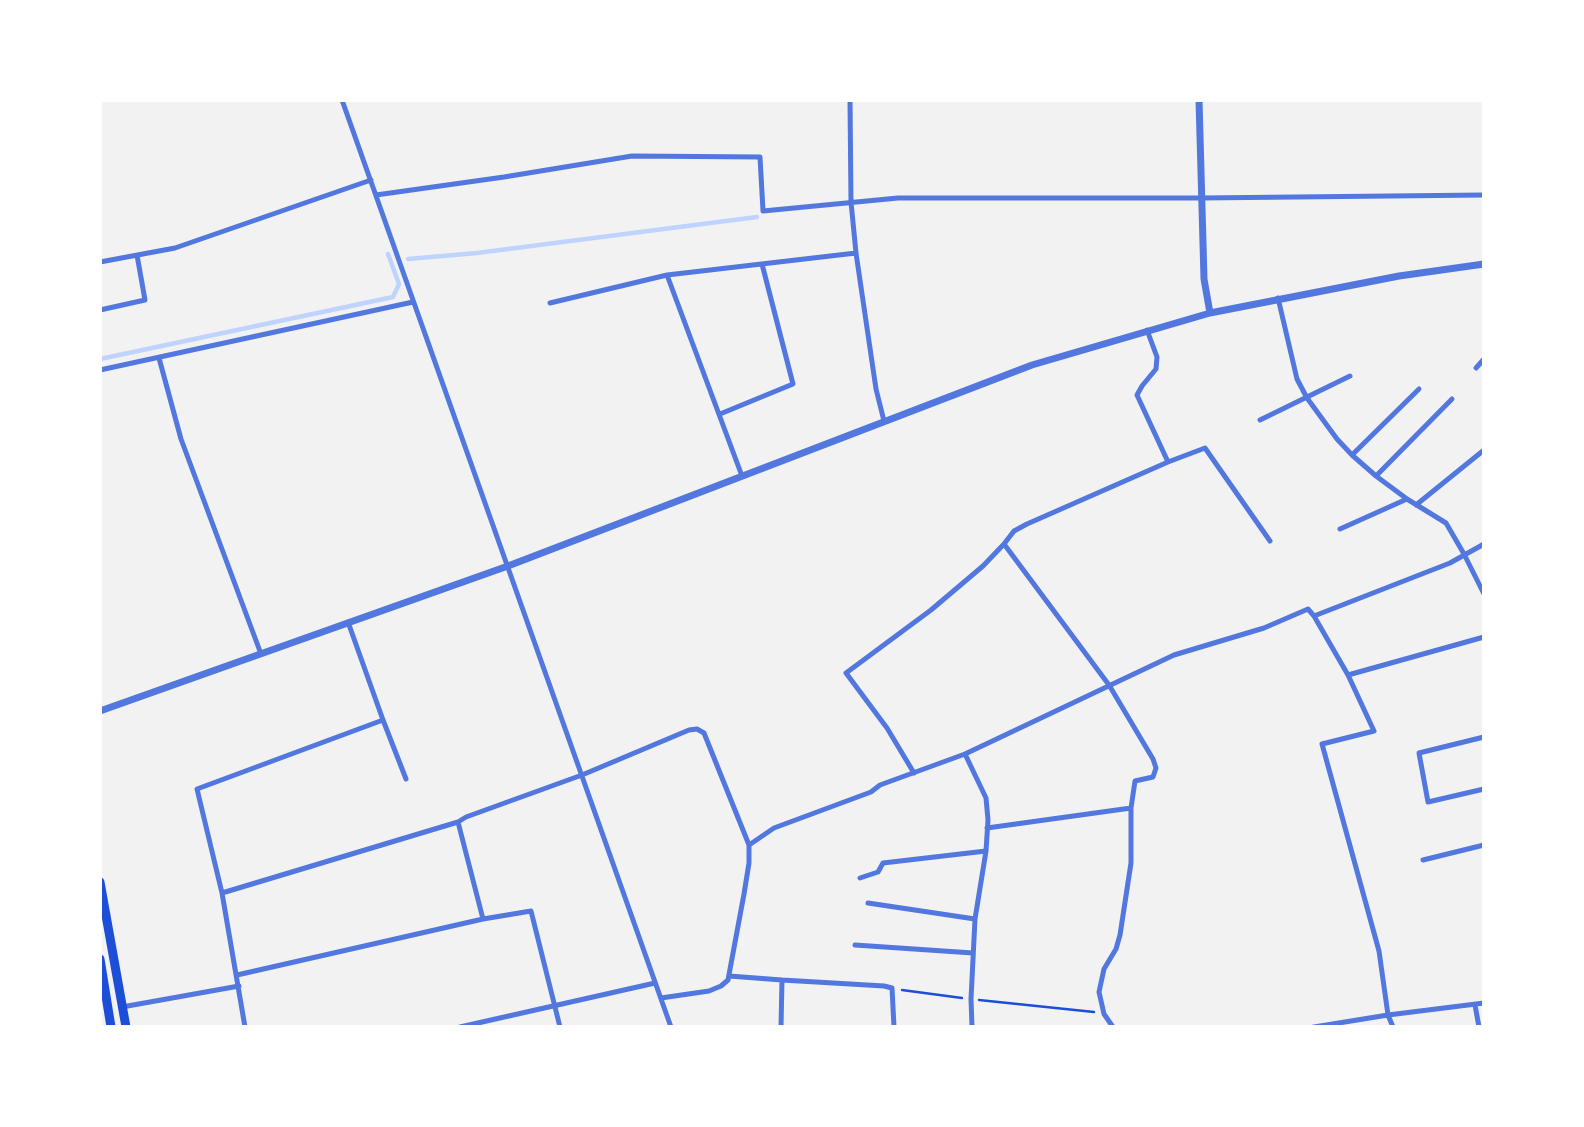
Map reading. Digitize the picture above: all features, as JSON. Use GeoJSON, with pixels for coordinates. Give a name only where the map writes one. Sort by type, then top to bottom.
{"type":"FeatureCollection","features":[{"type":"Feature","properties":{"kind":"main road"},"geometry":{"type":"LineString","coordinates":[[100,882],[126,1027]]}},
{"type":"Feature","properties":{"kind":"main road"},"geometry":{"type":"LineString","coordinates":[[100,959],[111,1027]]}},
{"type":"Feature","properties":{"kind":"street"},"geometry":{"type":"LineString","coordinates":[[342,100],[671,1027]]}},
{"type":"Feature","properties":{"kind":"street"},"geometry":{"type":"LineString","coordinates":[[849,100],[851,202],[856,253],[876,389],[884,421]]}},
{"type":"Feature","properties":{"kind":"street"},"geometry":{"type":"LineString","coordinates":[[1199,100],[1204,279],[1210,313]]}},
{"type":"Feature","properties":{"kind":"street"},"geometry":{"type":"LineString","coordinates":[[376,195],[632,156],[760,156],[763,211],[898,198],[1484,195]]}},
{"type":"Feature","properties":{"kind":"street"},"geometry":{"type":"LineString","coordinates":[[100,262],[175,248],[371,180]]}},
{"type":"Feature","properties":{"kind":"street"},"geometry":{"type":"LineString","coordinates":[[550,303],[667,275],[856,253]]}},
{"type":"Feature","properties":{"kind":"street"},"geometry":{"type":"LineString","coordinates":[[100,310],[145,300],[137,255]]}},
{"type":"Feature","properties":{"kind":"street"},"geometry":{"type":"LineString","coordinates":[[720,414],[793,384],[762,264]]}},
{"type":"Feature","properties":{"kind":"street"},"geometry":{"type":"LineString","coordinates":[[100,711],[508,566],[1032,365],[1210,313],[1399,276],[1484,264]]}},
{"type":"Feature","properties":{"kind":"street"},"geometry":{"type":"LineString","coordinates":[[667,275],[742,476]]}},
{"type":"Feature","properties":{"kind":"street"},"geometry":{"type":"LineString","coordinates":[[1278,298],[1297,379],[1307,398],[1352,455],[1407,499],[1446,523],[1484,594]]}},
{"type":"Feature","properties":{"kind":"street"},"geometry":{"type":"LineString","coordinates":[[100,370],[413,302]]}},
{"type":"Feature","properties":{"kind":"street"},"geometry":{"type":"LineString","coordinates":[[1147,330],[1157,357],[1156,369],[1137,395],[1168,462]]}},
{"type":"Feature","properties":{"kind":"street"},"geometry":{"type":"LineString","coordinates":[[159,358],[181,439],[261,654]]}},
{"type":"Feature","properties":{"kind":"street"},"geometry":{"type":"LineString","coordinates":[[1476,368],[1484,359]]}},
{"type":"Feature","properties":{"kind":"street"},"geometry":{"type":"LineString","coordinates":[[1260,420],[1350,376]]}},
{"type":"Feature","properties":{"kind":"street"},"geometry":{"type":"LineString","coordinates":[[1352,455],[1419,389]]}},
{"type":"Feature","properties":{"kind":"street"},"geometry":{"type":"LineString","coordinates":[[1376,476],[1452,399]]}},
{"type":"Feature","properties":{"kind":"street"},"geometry":{"type":"LineString","coordinates":[[914,773],[887,728],[846,673],[931,610],[983,566],[1014,531],[1168,462],[1205,449],[1270,541]]}},
{"type":"Feature","properties":{"kind":"street"},"geometry":{"type":"LineString","coordinates":[[1416,505],[1484,450]]}},
{"type":"Feature","properties":{"kind":"street"},"geometry":{"type":"LineString","coordinates":[[1340,529],[1407,499]]}},
{"type":"Feature","properties":{"kind":"street"},"geometry":{"type":"LineString","coordinates":[[1004,544],[1109,685],[1156,768],[1153,777],[1135,781],[1131,808],[1131,863],[1120,935],[1116,950],[1104,969],[1100,992],[1104,1014],[1113,1027]]}},
{"type":"Feature","properties":{"kind":"street"},"geometry":{"type":"LineString","coordinates":[[1314,615],[1450,564],[1484,544]]}},
{"type":"Feature","properties":{"kind":"street"},"geometry":{"type":"LineString","coordinates":[[750,845],[774,828],[965,754],[1174,655],[1264,628],[1308,609],[1348,675],[1374,730],[1322,744],[1379,951],[1388,1015],[1393,1027]]}},
{"type":"Feature","properties":{"kind":"street"},"geometry":{"type":"LineString","coordinates":[[348,622],[406,779]]}},
{"type":"Feature","properties":{"kind":"street"},"geometry":{"type":"LineString","coordinates":[[1348,675],[1484,637]]}},
{"type":"Feature","properties":{"kind":"street"},"geometry":{"type":"LineString","coordinates":[[245,1027],[222,893],[198,789],[383,720]]}},
{"type":"Feature","properties":{"kind":"street"},"geometry":{"type":"LineString","coordinates":[[222,893],[458,822],[582,775],[688,730],[698,729],[704,733],[750,845],[749,863],[728,980],[709,991],[661,998]]}},
{"type":"Feature","properties":{"kind":"street"},"geometry":{"type":"LineString","coordinates":[[1484,737],[1419,753],[1428,802],[1484,789]]}},
{"type":"Feature","properties":{"kind":"street"},"geometry":{"type":"LineString","coordinates":[[965,754],[986,798],[987,828],[975,919],[972,1027]]}},
{"type":"Feature","properties":{"kind":"street"},"geometry":{"type":"LineString","coordinates":[[987,828],[1131,808]]}},
{"type":"Feature","properties":{"kind":"street"},"geometry":{"type":"LineString","coordinates":[[458,822],[483,919]]}},
{"type":"Feature","properties":{"kind":"street"},"geometry":{"type":"LineString","coordinates":[[1423,860],[1484,845]]}},
{"type":"Feature","properties":{"kind":"street"},"geometry":{"type":"LineString","coordinates":[[860,878],[878,872],[883,863],[986,851]]}},
{"type":"Feature","properties":{"kind":"street"},"geometry":{"type":"LineString","coordinates":[[867,903],[975,919]]}},
{"type":"Feature","properties":{"kind":"street"},"geometry":{"type":"LineString","coordinates":[[237,975],[483,919],[531,911],[560,1027]]}},
{"type":"Feature","properties":{"kind":"street"},"geometry":{"type":"LineString","coordinates":[[855,945],[973,953]]}},
{"type":"Feature","properties":{"kind":"street"},"geometry":{"type":"LineString","coordinates":[[729,975],[892,988],[894,1027]]}},
{"type":"Feature","properties":{"kind":"street"},"geometry":{"type":"LineString","coordinates":[[781,1027],[782,980]]}},
{"type":"Feature","properties":{"kind":"street"},"geometry":{"type":"LineString","coordinates":[[460,1027],[655,983]]}},
{"type":"Feature","properties":{"kind":"street"},"geometry":{"type":"LineString","coordinates":[[122,1007],[239,986]]}},
{"type":"Feature","properties":{"kind":"street"},"geometry":{"type":"LineString","coordinates":[[1314,1027],[1484,1003]]}},
{"type":"Feature","properties":{"kind":"street"},"geometry":{"type":"LineString","coordinates":[[1475,1005],[1479,1027]]}},
{"type":"Feature","properties":{"kind":"path"},"geometry":{"type":"LineString","coordinates":[[892,988],[1104,1014]]}},
{"type":"Feature","properties":{"kind":"waterway"},"geometry":{"type":"LineString","coordinates":[[408,259],[477,253],[757,217]]}},
{"type":"Feature","properties":{"kind":"waterway"},"geometry":{"type":"LineString","coordinates":[[100,359],[393,297],[399,284],[388,254]]}}]}
